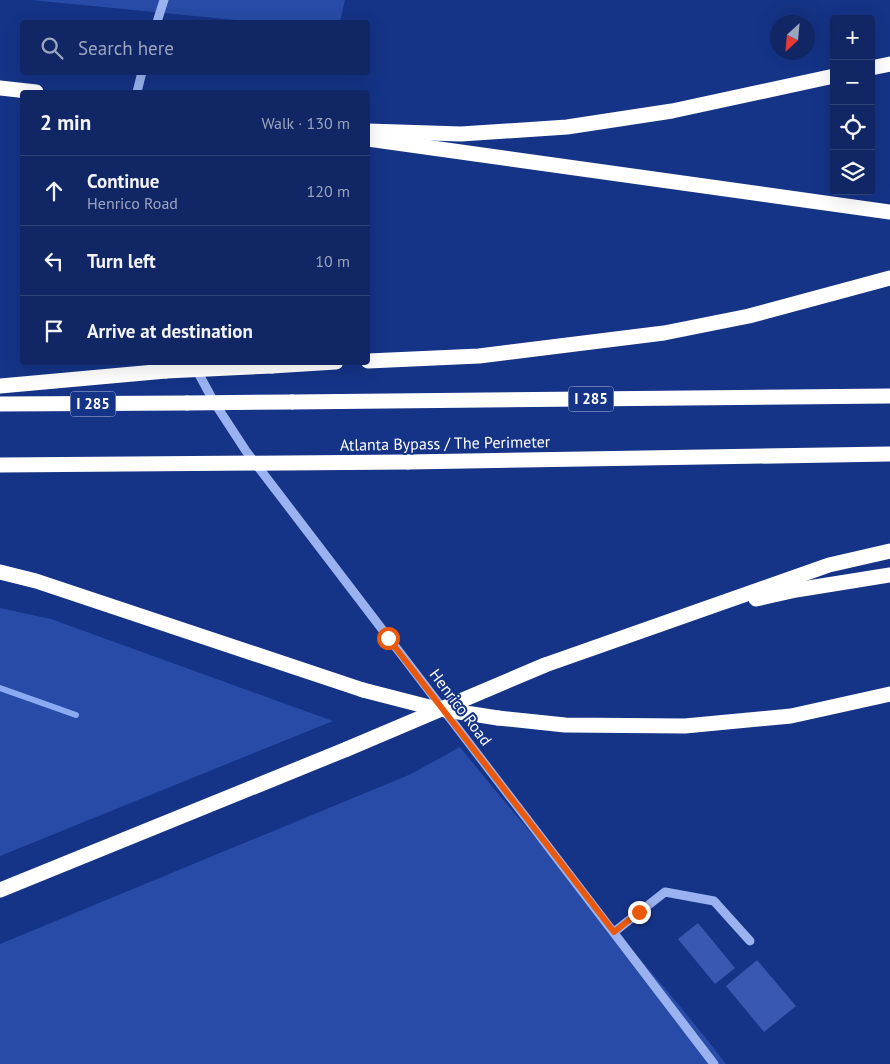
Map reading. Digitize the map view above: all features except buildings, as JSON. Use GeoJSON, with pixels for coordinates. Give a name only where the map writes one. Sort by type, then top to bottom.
{"type":"FeatureCollection","features":[{"type":"Feature","properties":{"kind":"highway"},"geometry":{"type":"LineString","coordinates":[[875,67],[890,64]]}},
{"type":"Feature","properties":{"kind":"highway"},"geometry":{"type":"LineString","coordinates":[[370,130],[461,134],[567,128],[672,111],[830,77]]}},
{"type":"Feature","properties":{"kind":"highway"},"geometry":{"type":"LineString","coordinates":[[0,88],[20,90]]}},
{"type":"Feature","properties":{"kind":"highway"},"geometry":{"type":"LineString","coordinates":[[370,139],[890,212]]}},
{"type":"Feature","properties":{"kind":"highway"},"geometry":{"type":"LineString","coordinates":[[370,361],[479,356],[664,333],[749,316],[890,278]]}},
{"type":"Feature","properties":{"kind":"highway"},"geometry":{"type":"LineString","coordinates":[[0,386],[166,371],[288,365]]}},
{"type":"Feature","properties":{"kind":"highway","name":"I 285"},"geometry":{"type":"LineString","coordinates":[[0,404],[890,396]]}},
{"type":"Feature","properties":{"kind":"highway","name":"Atlanta Bypass / The Perimeter"},"geometry":{"type":"LineString","coordinates":[[0,465],[408,462],[890,454]]}},
{"type":"Feature","properties":{"kind":"highway"},"geometry":{"type":"LineString","coordinates":[[0,890],[347,749],[545,665],[829,565],[890,551]]}},
{"type":"Feature","properties":{"kind":"highway"},"geometry":{"type":"LineString","coordinates":[[0,572],[36,581],[363,690],[433,708],[498,718],[565,725],[684,726],[791,716],[890,694]]}},
{"type":"Feature","properties":{"kind":"highway"},"geometry":{"type":"LineString","coordinates":[[672,619],[796,590],[890,575]]}},
{"type":"Feature","properties":{"kind":"street"},"geometry":{"type":"LineString","coordinates":[[158,20],[164,0]]}},
{"type":"Feature","properties":{"kind":"street"},"geometry":{"type":"LineString","coordinates":[[138,90],[141,75]]}},
{"type":"Feature","properties":{"kind":"street","name":"Henrico Road"},"geometry":{"type":"LineString","coordinates":[[195,365],[214,402],[246,451],[714,1064]]}},
{"type":"Feature","properties":{"kind":"street"},"geometry":{"type":"LineString","coordinates":[[614,932],[665,892],[714,901],[750,941]]}},
{"type":"Feature","properties":{"kind":"shaded area"},"geometry":{"type":"Polygon","coordinates":[[[31,0],[345,0],[340,20],[236,20],[31,0]]]}},
{"type":"Feature","properties":{"kind":"shaded area"},"geometry":{"type":"Polygon","coordinates":[[[0,608],[51,619],[333,721],[0,856],[0,608]]]}},
{"type":"Feature","properties":{"kind":"shaded area"},"geometry":{"type":"Polygon","coordinates":[[[460,747],[661,984],[726,1064],[0,1064],[0,944],[411,774],[460,747]]]}},
{"type":"Feature","properties":{"kind":"waterway"},"geometry":{"type":"LineString","coordinates":[[0,688],[76,715]]}},
{"type":"Feature","properties":{"kind":"route"},"geometry":{"type":"LineString","coordinates":[[388,638],[614,932],[639,912]]}}]}
